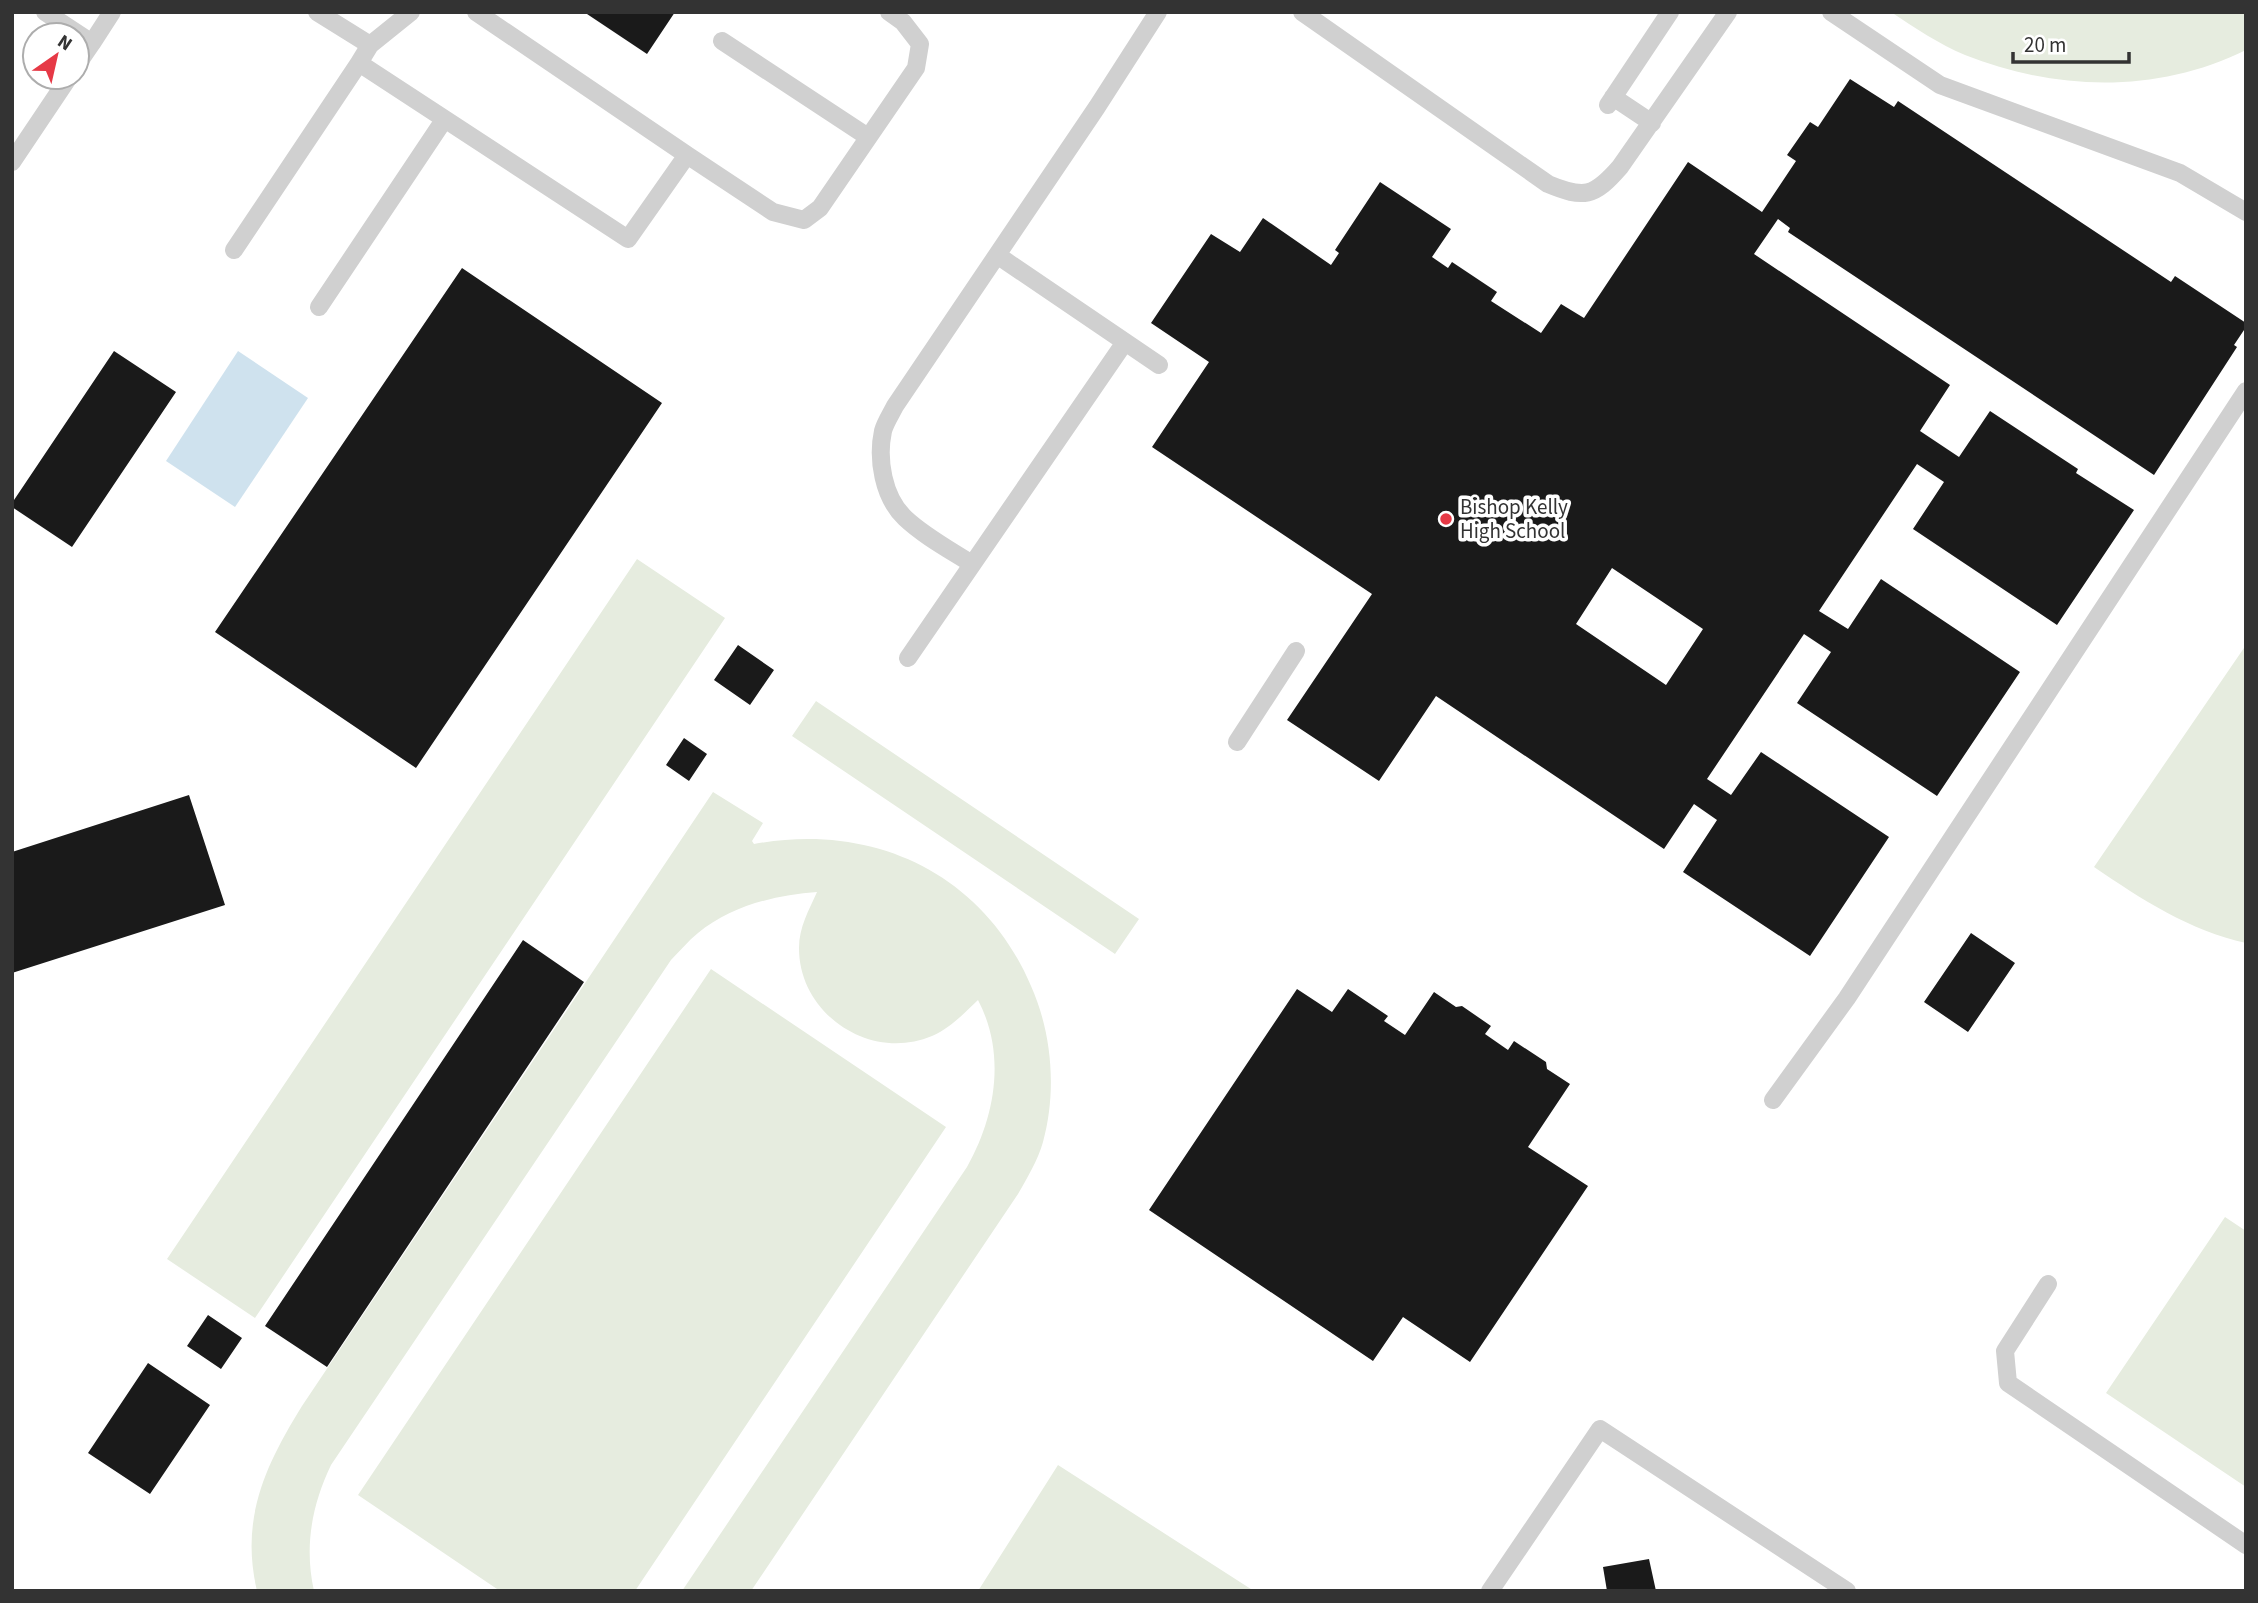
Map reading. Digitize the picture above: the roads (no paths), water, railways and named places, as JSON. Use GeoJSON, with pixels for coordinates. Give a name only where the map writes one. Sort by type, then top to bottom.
{"type":"FeatureCollection","features":[{"type":"Feature","properties":{"kind":"lane"},"geometry":{"type":"LineString","coordinates":[[45,12],[92,43],[112,12]]}},
{"type":"Feature","properties":{"kind":"lane"},"geometry":{"type":"LineString","coordinates":[[317,12],[370,45]]}},
{"type":"Feature","properties":{"kind":"lane"},"geometry":{"type":"LineString","coordinates":[[234,250],[370,45],[411,12]]}},
{"type":"Feature","properties":{"kind":"lane"},"geometry":{"type":"LineString","coordinates":[[475,12],[773,212],[804,220],[820,208],[916,68],[920,44],[903,22],[889,12]]}},
{"type":"Feature","properties":{"kind":"lane"},"geometry":{"type":"LineString","coordinates":[[972,564],[904,517],[891,498],[883,477],[883,429],[895,406],[1158,12]]}},
{"type":"Feature","properties":{"kind":"lane"},"geometry":{"type":"LineString","coordinates":[[1302,12],[1548,184],[1572,194],[1592,192],[1607,183],[1728,12]]}},
{"type":"Feature","properties":{"kind":"lane"},"geometry":{"type":"LineString","coordinates":[[1652,123],[1610,101],[1670,12]]}},
{"type":"Feature","properties":{"kind":"lane"},"geometry":{"type":"LineString","coordinates":[[1831,12],[1940,85],[2180,173],[2246,212]]}},
{"type":"Feature","properties":{"kind":"lane"},"geometry":{"type":"LineString","coordinates":[[722,41],[869,137]]}},
{"type":"Feature","properties":{"kind":"lane"},"geometry":{"type":"LineString","coordinates":[[359,62],[628,239],[687,155]]}},
{"type":"Feature","properties":{"kind":"lane"},"geometry":{"type":"LineString","coordinates":[[12,162],[60,91]]}},
{"type":"Feature","properties":{"kind":"lane"},"geometry":{"type":"LineString","coordinates":[[318,307],[444,120]]}},
{"type":"Feature","properties":{"kind":"lane"},"geometry":{"type":"LineString","coordinates":[[997,255],[1158,365]]}},
{"type":"Feature","properties":{"kind":"lane"},"geometry":{"type":"LineString","coordinates":[[908,658],[1125,342]]}},
{"type":"Feature","properties":{"kind":"lane"},"geometry":{"type":"LineString","coordinates":[[1773,1100],[1847,998],[2246,391]]}},
{"type":"Feature","properties":{"kind":"lane"},"geometry":{"type":"LineString","coordinates":[[1237,741],[1296,651]]}},
{"type":"Feature","properties":{"kind":"lane"},"geometry":{"type":"LineString","coordinates":[[2048,1284],[2005,1351],[2008,1383],[2246,1545]]}},
{"type":"Feature","properties":{"kind":"lane"},"geometry":{"type":"LineString","coordinates":[[1490,1591],[1600,1429],[1847,1591]]}},
{"type":"Feature","properties":{"kind":"water"},"geometry":{"type":"Polygon","coordinates":[[[238,351],[308,398],[235,507],[166,461],[238,351]]]}},
{"type":"Feature","properties":{"kind":"place","name":"Bishop Kelly High School"},"geometry":{"type":"Point","coordinates":[1446,519]}}]}
